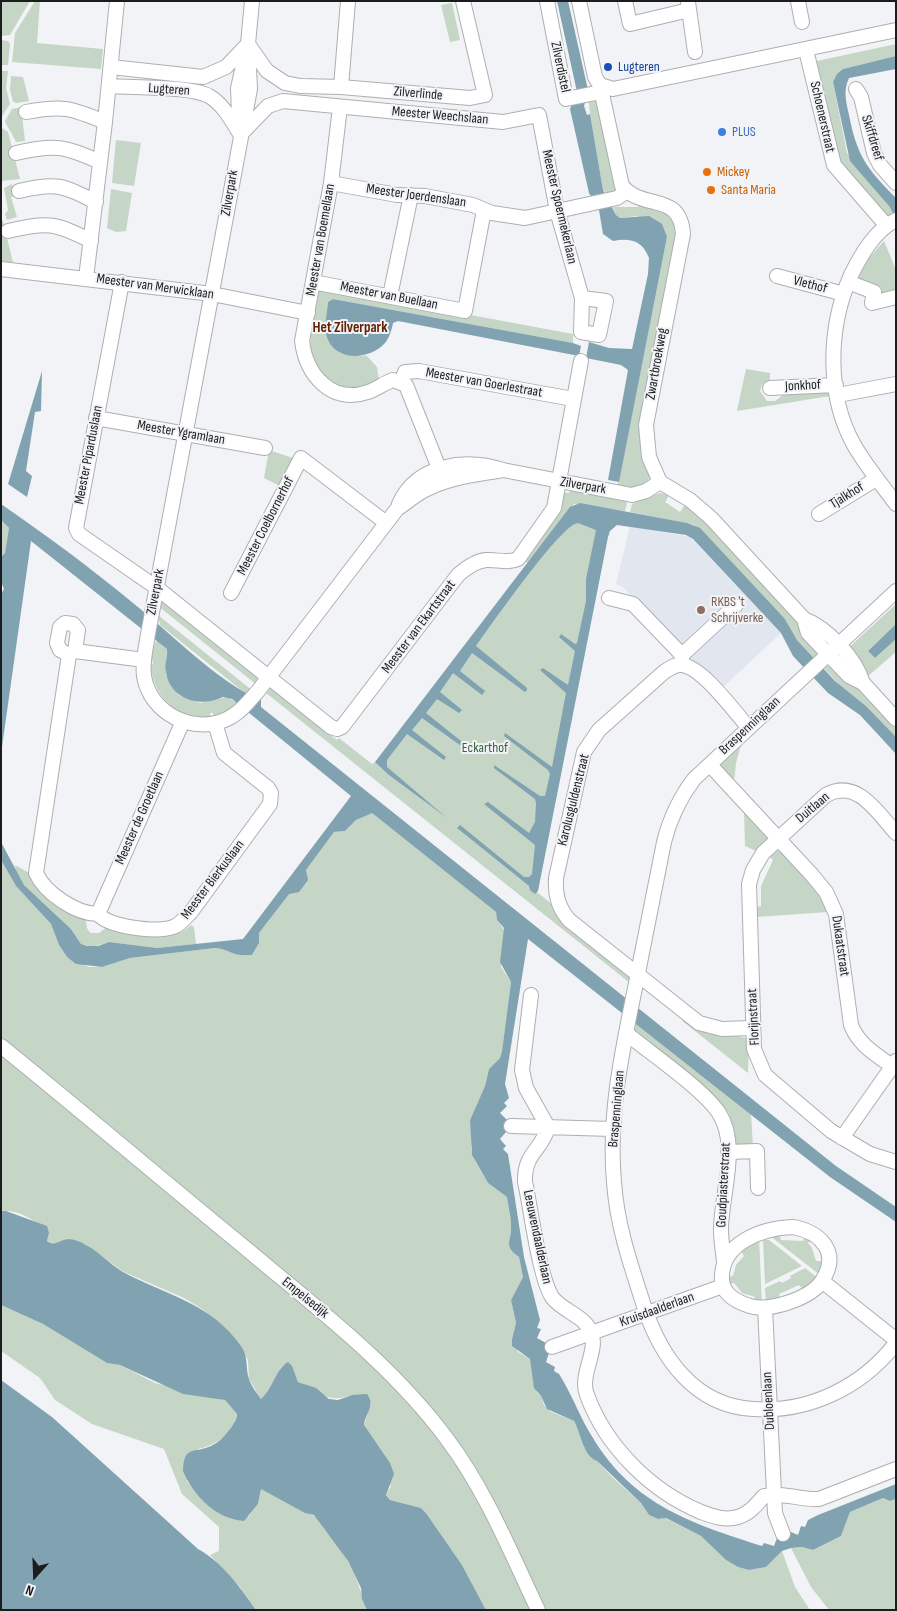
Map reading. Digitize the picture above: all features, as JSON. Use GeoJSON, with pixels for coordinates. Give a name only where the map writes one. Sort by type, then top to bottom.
{"type":"FeatureCollection","features":[{"type":"Feature","properties":{"kind":"street"},"geometry":{"type":"LineString","coordinates":[[86,278],[109,86],[116,1]]}},
{"type":"Feature","properties":{"kind":"street","name":"Zilverpark"},"geometry":{"type":"LineString","coordinates":[[252,1],[248,44],[238,88],[240,134],[144,660],[144,676],[150,693],[168,714],[183,722],[205,726],[228,718],[242,709],[256,694],[267,676],[384,522],[397,509],[402,497],[412,485],[424,476],[442,475],[454,464],[471,463],[559,482],[632,494],[646,491],[660,482]]}},
{"type":"Feature","properties":{"kind":"street"},"geometry":{"type":"LineString","coordinates":[[248,44],[267,71],[285,83],[300,86],[341,87],[348,1]]}},
{"type":"Feature","properties":{"kind":"street","name":"Zilverlinde"},"geometry":{"type":"LineString","coordinates":[[341,87],[470,98],[485,95],[463,1]]}},
{"type":"Feature","properties":{"kind":"street","name":"Zilverdistel"},"geometry":{"type":"LineString","coordinates":[[547,1],[566,99],[602,90]]}},
{"type":"Feature","properties":{"kind":"street"},"geometry":{"type":"LineString","coordinates":[[578,1],[595,77],[602,90]]}},
{"type":"Feature","properties":{"kind":"street"},"geometry":{"type":"LineString","coordinates":[[584,1],[601,76],[622,194]]}},
{"type":"Feature","properties":{"kind":"street"},"geometry":{"type":"LineString","coordinates":[[625,1],[630,24],[688,5],[695,52]]}},
{"type":"Feature","properties":{"kind":"street"},"geometry":{"type":"LineString","coordinates":[[798,1],[802,22]]}},
{"type":"Feature","properties":{"kind":"street"},"geometry":{"type":"LineString","coordinates":[[602,90],[620,89],[896,30]]}},
{"type":"Feature","properties":{"kind":"street","name":"Lugteren"},"geometry":{"type":"LineString","coordinates":[[111,67],[202,77],[226,67],[248,44]]}},
{"type":"Feature","properties":{"kind":"street","name":"Schoenerstraat"},"geometry":{"type":"LineString","coordinates":[[806,50],[834,165],[891,222]]}},
{"type":"Feature","properties":{"kind":"street","name":"Lugteren"},"geometry":{"type":"LineString","coordinates":[[109,86],[190,91],[208,96],[221,105],[240,134]]}},
{"type":"Feature","properties":{"kind":"street","name":"Skiffdreef"},"geometry":{"type":"LineString","coordinates":[[856,89],[861,97],[874,153],[880,166],[896,184]]}},
{"type":"Feature","properties":{"kind":"street"},"geometry":{"type":"LineString","coordinates":[[240,134],[268,106],[283,101],[340,107]]}},
{"type":"Feature","properties":{"kind":"street"},"geometry":{"type":"LineString","coordinates":[[26,112],[54,106],[73,109],[105,122]]}},
{"type":"Feature","properties":{"kind":"street","name":"Meester Weechslaan"},"geometry":{"type":"LineString","coordinates":[[340,107],[503,122],[539,115]]}},
{"type":"Feature","properties":{"kind":"street","name":"Meester van Boemellaan"},"geometry":{"type":"LineString","coordinates":[[340,107],[331,183],[302,340],[304,354],[307,365],[323,386],[343,394],[354,395],[369,392],[393,380],[401,382]]}},
{"type":"Feature","properties":{"kind":"street","name":"Meester Spoermekerlaan"},"geometry":{"type":"LineString","coordinates":[[539,115],[557,211],[582,298]]}},
{"type":"Feature","properties":{"kind":"street"},"geometry":{"type":"LineString","coordinates":[[16,153],[49,146],[70,148],[100,162]]}},
{"type":"Feature","properties":{"kind":"street","name":"Meester Joerdenslaan"},"geometry":{"type":"LineString","coordinates":[[331,183],[397,195],[411,195],[473,205],[484,210],[525,218],[589,204],[622,194]]}},
{"type":"Feature","properties":{"kind":"street"},"geometry":{"type":"LineString","coordinates":[[19,192],[45,185],[65,187],[96,202]]}},
{"type":"Feature","properties":{"kind":"street","name":"Zwartbroekweg"},"geometry":{"type":"LineString","coordinates":[[622,194],[665,204],[674,210],[682,222],[683,234],[646,425],[649,457],[660,482]]}},
{"type":"Feature","properties":{"kind":"street"},"geometry":{"type":"LineString","coordinates":[[390,296],[411,195]]}},
{"type":"Feature","properties":{"kind":"street","name":"Meester van Buellaan"},"geometry":{"type":"LineString","coordinates":[[313,282],[465,311],[484,210]]}},
{"type":"Feature","properties":{"kind":"street"},"geometry":{"type":"LineString","coordinates":[[891,222],[857,263],[846,288],[834,339],[837,390],[844,420],[854,444],[885,483],[896,504]]}},
{"type":"Feature","properties":{"kind":"street"},"geometry":{"type":"LineString","coordinates":[[8,231],[48,224],[61,226],[91,241]]}},
{"type":"Feature","properties":{"kind":"street","name":"Meester van Merwicklaan"},"geometry":{"type":"LineString","coordinates":[[1,269],[212,294],[308,313]]}},
{"type":"Feature","properties":{"kind":"street","name":"Vlethof"},"geometry":{"type":"LineString","coordinates":[[777,276],[874,292],[872,303],[896,297]]}},
{"type":"Feature","properties":{"kind":"street","name":"Meester Piparduslaan"},"geometry":{"type":"LineString","coordinates":[[122,282],[76,528],[79,534],[157,588]]}},
{"type":"Feature","properties":{"kind":"street"},"geometry":{"type":"LineString","coordinates":[[559,482],[581,361]]}},
{"type":"Feature","properties":{"kind":"street","name":"Meester van Goerlestraat"},"geometry":{"type":"LineString","coordinates":[[401,382],[405,372],[419,371],[573,399]]}},
{"type":"Feature","properties":{"kind":"street"},"geometry":{"type":"LineString","coordinates":[[401,382],[409,390],[442,475]]}},
{"type":"Feature","properties":{"kind":"street","name":"Jonkhof"},"geometry":{"type":"LineString","coordinates":[[770,388],[837,390],[896,384]]}},
{"type":"Feature","properties":{"kind":"street","name":"Meester Ygramlaan"},"geometry":{"type":"LineString","coordinates":[[96,418],[265,448]]}},
{"type":"Feature","properties":{"kind":"street","name":"Meester Coelbornerhof"},"geometry":{"type":"LineString","coordinates":[[231,593],[301,458],[384,522]]}},
{"type":"Feature","properties":{"kind":"street","name":"Meester van Ekartstraat"},"geometry":{"type":"LineString","coordinates":[[267,676],[331,728],[338,729],[342,727],[458,575],[476,562],[485,560],[511,562],[518,559],[554,508],[559,482]]}},
{"type":"Feature","properties":{"kind":"street"},"geometry":{"type":"LineString","coordinates":[[660,482],[690,500],[711,518],[804,619],[808,633],[849,676],[863,683],[896,719]]}},
{"type":"Feature","properties":{"kind":"street","name":"Tjalkhof"},"geometry":{"type":"LineString","coordinates":[[819,514],[885,483]]}},
{"type":"Feature","properties":{"kind":"street"},"geometry":{"type":"LineString","coordinates":[[157,588],[267,676]]}},
{"type":"Feature","properties":{"kind":"street","name":"Braspenninglaan"},"geometry":{"type":"LineString","coordinates":[[896,591],[748,726],[682,794],[671,816],[664,842],[626,1029],[612,1129],[614,1183],[621,1230],[647,1314],[663,1348],[693,1386],[722,1404],[745,1409],[769,1410],[797,1407],[824,1399],[846,1388],[866,1374],[896,1342]]}},
{"type":"Feature","properties":{"kind":"street"},"geometry":{"type":"LineString","coordinates":[[610,598],[633,604],[682,660],[697,671],[748,726]]}},
{"type":"Feature","properties":{"kind":"street","name":"Karolusguldenstraat"},"geometry":{"type":"LineString","coordinates":[[736,605],[682,660],[664,672],[591,739],[579,768],[556,878],[558,904],[562,912],[699,1023],[722,1030],[753,1028]]}},
{"type":"Feature","properties":{"kind":"street","name":"Meester Bierkuslaan"},"geometry":{"type":"LineString","coordinates":[[144,660],[72,652],[36,873],[41,884],[62,900],[89,914],[98,914],[104,922],[142,928],[172,928],[179,924],[191,912],[270,804],[271,792],[268,788],[231,761],[224,753],[216,723]]}},
{"type":"Feature","properties":{"kind":"street","name":"Meester de Groetlaan"},"geometry":{"type":"LineString","coordinates":[[98,914],[183,722]]}},
{"type":"Feature","properties":{"kind":"street","name":"Dukaatstraat"},"geometry":{"type":"LineString","coordinates":[[710,765],[821,886],[836,914],[849,1019],[854,1031],[867,1049],[894,1063]]}},
{"type":"Feature","properties":{"kind":"street","name":"Duitlaan"},"geometry":{"type":"LineString","coordinates":[[778,838],[826,795],[835,790],[844,789],[856,792],[864,798],[896,833]]}},
{"type":"Feature","properties":{"kind":"street","name":"Florijnstraat"},"geometry":{"type":"LineString","coordinates":[[778,838],[759,858],[749,884],[754,1049],[765,1075],[842,1138],[870,1154],[896,1162]]}},
{"type":"Feature","properties":{"kind":"street"},"geometry":{"type":"LineString","coordinates":[[531,996],[522,1070],[526,1088],[548,1127]]}},
{"type":"Feature","properties":{"kind":"street","name":"Goudpiasterstraat"},"geometry":{"type":"LineString","coordinates":[[626,1029],[708,1100],[720,1114],[726,1133],[728,1152],[721,1230],[724,1261]]}},
{"type":"Feature","properties":{"kind":"street","name":"Empelsedijk"},"geometry":{"type":"LineString","coordinates":[[1,1046],[325,1314],[392,1375],[428,1414],[465,1465],[492,1510],[538,1610]]}},
{"type":"Feature","properties":{"kind":"street"},"geometry":{"type":"LineString","coordinates":[[842,1138],[894,1063]]}},
{"type":"Feature","properties":{"kind":"street"},"geometry":{"type":"LineString","coordinates":[[510,1126],[612,1129]]}},
{"type":"Feature","properties":{"kind":"street","name":"Leeuwendaalderlaan"},"geometry":{"type":"LineString","coordinates":[[548,1127],[546,1135],[530,1156],[525,1168],[538,1250],[546,1285],[552,1297],[588,1326],[592,1334]]}},
{"type":"Feature","properties":{"kind":"street"},"geometry":{"type":"LineString","coordinates":[[728,1152],[757,1151],[758,1188]]}},
{"type":"Feature","properties":{"kind":"street"},"geometry":{"type":"LineString","coordinates":[[781,1228],[806,1230],[814,1233],[824,1242],[828,1255],[828,1267],[822,1281],[796,1300],[765,1308],[753,1307],[740,1303],[730,1296],[723,1286],[724,1261],[730,1252],[762,1232],[781,1228]]}},
{"type":"Feature","properties":{"kind":"street"},"geometry":{"type":"LineString","coordinates":[[822,1281],[896,1342]]}},
{"type":"Feature","properties":{"kind":"street","name":"Kruisdaalderlaan"},"geometry":{"type":"LineString","coordinates":[[552,1347],[723,1286]]}},
{"type":"Feature","properties":{"kind":"street","name":"Dubloenlaan"},"geometry":{"type":"LineString","coordinates":[[765,1308],[775,1512],[783,1534]]}},
{"type":"Feature","properties":{"kind":"street"},"geometry":{"type":"LineString","coordinates":[[592,1334],[593,1341],[585,1381],[586,1394],[598,1419],[615,1444],[638,1471],[666,1495],[711,1516],[739,1517],[752,1509],[764,1496],[775,1494],[806,1500],[819,1499],[896,1469]]}},
{"type":"Feature","properties":{"kind":"shaded area","name":"RKBS 't Schrijverke"},"geometry":{"type":"Polygon","coordinates":[[[630,526],[690,537],[781,633],[720,690],[677,647],[623,587],[616,584],[630,526]]]}},
{"type":"Feature","properties":{"kind":"green space"},"geometry":{"type":"Polygon","coordinates":[[[1,1],[30,1],[10,35],[1,36],[1,1]]]}},
{"type":"Feature","properties":{"kind":"green space"},"geometry":{"type":"Polygon","coordinates":[[[35,1],[40,1],[37,43],[103,49],[101,69],[12,62],[15,33],[35,1]]]}},
{"type":"Feature","properties":{"kind":"green space"},"geometry":{"type":"Polygon","coordinates":[[[452,3],[460,40],[450,42],[441,5],[452,3]]]}},
{"type":"Feature","properties":{"kind":"green space"},"geometry":{"type":"Polygon","coordinates":[[[1,40],[8,41],[10,44],[8,65],[1,65],[1,40]]]}},
{"type":"Feature","properties":{"kind":"green space"},"geometry":{"type":"Polygon","coordinates":[[[896,44],[896,56],[843,69],[833,82],[847,153],[889,206],[895,218],[889,220],[838,164],[816,67],[817,61],[896,44]]]}},
{"type":"Feature","properties":{"kind":"green space"},"geometry":{"type":"Polygon","coordinates":[[[1,71],[8,71],[6,88],[10,104],[1,118],[1,71]]]}},
{"type":"Feature","properties":{"kind":"green space"},"geometry":{"type":"Polygon","coordinates":[[[11,76],[23,77],[29,101],[13,102],[10,90],[11,76]]]}},
{"type":"Feature","properties":{"kind":"green space"},"geometry":{"type":"Polygon","coordinates":[[[597,101],[617,188],[615,193],[609,195],[603,190],[590,114],[589,102],[597,101]]]}},
{"type":"Feature","properties":{"kind":"green space"},"geometry":{"type":"Polygon","coordinates":[[[21,107],[25,141],[16,142],[5,121],[12,109],[21,107]]]}},
{"type":"Feature","properties":{"kind":"green space"},"geometry":{"type":"Polygon","coordinates":[[[2,128],[8,132],[20,179],[1,181],[2,128]]]}},
{"type":"Feature","properties":{"kind":"green space"},"geometry":{"type":"Polygon","coordinates":[[[116,140],[141,143],[134,186],[112,183],[116,140]]]}},
{"type":"Feature","properties":{"kind":"green space"},"geometry":{"type":"Polygon","coordinates":[[[12,184],[15,196],[11,197],[17,217],[7,220],[5,214],[8,210],[4,188],[12,184]]]}},
{"type":"Feature","properties":{"kind":"green space"},"geometry":{"type":"Polygon","coordinates":[[[111,189],[132,193],[126,231],[116,232],[107,228],[111,189]]]}},
{"type":"Feature","properties":{"kind":"green space"},"geometry":{"type":"Polygon","coordinates":[[[638,204],[668,211],[679,228],[641,438],[642,453],[650,477],[643,487],[617,489],[667,237],[637,216],[620,218],[616,215],[613,207],[638,207],[638,204]]]}},
{"type":"Feature","properties":{"kind":"green space"},"geometry":{"type":"Polygon","coordinates":[[[1,220],[3,221],[13,263],[1,261],[1,220]]]}},
{"type":"Feature","properties":{"kind":"green space"},"geometry":{"type":"Polygon","coordinates":[[[884,241],[896,270],[896,294],[882,297],[881,292],[856,282],[868,259],[884,241]]]}},
{"type":"Feature","properties":{"kind":"green space"},"geometry":{"type":"Polygon","coordinates":[[[320,287],[573,334],[573,343],[333,299],[328,302],[327,310],[326,326],[329,341],[339,351],[357,356],[366,355],[377,367],[379,380],[357,388],[345,388],[323,381],[310,354],[311,329],[320,287]]]}},
{"type":"Feature","properties":{"kind":"green space"},"geometry":{"type":"Polygon","coordinates":[[[746,369],[770,373],[770,380],[762,384],[760,391],[767,401],[775,401],[783,395],[829,392],[830,396],[737,411],[746,369]]]}},
{"type":"Feature","properties":{"kind":"green space"},"geometry":{"type":"Polygon","coordinates":[[[269,450],[296,459],[282,487],[264,478],[269,450]]]}},
{"type":"Feature","properties":{"kind":"green space"},"geometry":{"type":"Polygon","coordinates":[[[570,490],[624,500],[627,503],[625,511],[574,504],[528,563],[522,559],[561,492],[569,493],[570,490]]]}},
{"type":"Feature","properties":{"kind":"green space"},"geometry":{"type":"Polygon","coordinates":[[[660,493],[669,495],[665,502],[680,512],[686,503],[698,512],[792,613],[817,650],[815,659],[797,640],[785,619],[694,525],[630,512],[632,504],[660,493]]]}},
{"type":"Feature","properties":{"kind":"green space","name":"Eckarthof"},"geometry":{"type":"Polygon","coordinates":[[[577,508],[609,515],[535,889],[457,828],[553,905],[629,977],[630,983],[266,693],[271,687],[337,740],[339,738],[372,764],[375,762],[446,818],[376,761],[577,508]]]}},
{"type":"Feature","properties":{"kind":"green space"},"geometry":{"type":"Polygon","coordinates":[[[1,520],[9,528],[5,554],[1,557],[1,520]]]}},
{"type":"Feature","properties":{"kind":"green space"},"geometry":{"type":"Polygon","coordinates":[[[160,599],[261,679],[257,685],[158,606],[160,599]]]}},
{"type":"Feature","properties":{"kind":"green space"},"geometry":{"type":"Polygon","coordinates":[[[896,604],[896,624],[868,651],[875,658],[896,639],[896,652],[868,676],[845,651],[896,604]]]}},
{"type":"Feature","properties":{"kind":"green space"},"geometry":{"type":"Polygon","coordinates":[[[158,615],[253,691],[235,707],[213,716],[213,713],[210,713],[211,717],[198,717],[177,710],[168,704],[161,695],[152,675],[150,663],[153,664],[153,661],[150,660],[152,637],[158,615]],[[159,619],[153,647],[157,640],[167,649],[166,674],[172,687],[179,695],[200,703],[227,697],[237,703],[245,693],[160,625],[159,619]]]}},
{"type":"Feature","properties":{"kind":"green space"},"geometry":{"type":"Polygon","coordinates":[[[823,667],[834,668],[844,674],[863,691],[896,727],[896,737],[867,707],[845,691],[823,667]]]}},
{"type":"Feature","properties":{"kind":"green space"},"geometry":{"type":"Polygon","coordinates":[[[738,742],[741,745],[736,763],[734,782],[719,769],[718,760],[738,742]]]}},
{"type":"Feature","properties":{"kind":"green space"},"geometry":{"type":"Polygon","coordinates":[[[744,810],[768,837],[758,852],[745,846],[744,810]]]}},
{"type":"Feature","properties":{"kind":"green space"},"geometry":{"type":"Polygon","coordinates":[[[372,813],[496,912],[497,920],[505,931],[501,967],[511,982],[502,1051],[500,1058],[489,1069],[485,1086],[470,1120],[471,1149],[475,1161],[488,1183],[507,1197],[511,1222],[509,1246],[519,1257],[523,1277],[511,1300],[516,1323],[512,1339],[518,1352],[530,1359],[537,1393],[551,1412],[574,1421],[582,1436],[584,1447],[612,1477],[641,1503],[649,1515],[658,1519],[665,1518],[701,1536],[726,1560],[738,1567],[749,1570],[766,1567],[782,1551],[795,1587],[810,1610],[543,1610],[431,1415],[1,1042],[1,860],[16,886],[51,924],[59,945],[67,957],[89,967],[102,967],[130,958],[215,948],[240,955],[252,955],[259,943],[259,933],[334,832],[345,831],[356,820],[372,813]]]}},
{"type":"Feature","properties":{"kind":"green space"},"geometry":{"type":"Polygon","coordinates":[[[777,851],[781,852],[819,894],[828,912],[756,917],[755,907],[761,906],[761,886],[773,860],[770,857],[777,851]]]}},
{"type":"Feature","properties":{"kind":"green space"},"geometry":{"type":"Polygon","coordinates":[[[15,865],[42,881],[71,903],[84,916],[91,933],[99,933],[108,926],[140,933],[163,935],[183,931],[191,925],[194,927],[196,944],[157,948],[109,942],[92,947],[81,944],[71,929],[24,885],[16,872],[15,865]]]}},
{"type":"Feature","properties":{"kind":"green space"},"geometry":{"type":"Polygon","coordinates":[[[681,1020],[749,1039],[748,1073],[681,1020]]]}},
{"type":"Feature","properties":{"kind":"green space"},"geometry":{"type":"Polygon","coordinates":[[[634,1021],[751,1113],[753,1148],[734,1146],[733,1127],[728,1112],[634,1036],[632,1032],[634,1021]]]}},
{"type":"Feature","properties":{"kind":"green space"},"geometry":{"type":"Polygon","coordinates":[[[1,1051],[393,1380],[461,1464],[535,1610],[486,1610],[462,1565],[426,1513],[421,1508],[390,1500],[386,1494],[391,1486],[364,1425],[371,1404],[352,1395],[335,1398],[324,1395],[298,1382],[294,1372],[282,1366],[269,1393],[261,1399],[249,1379],[248,1360],[234,1337],[202,1309],[184,1298],[124,1272],[86,1245],[68,1239],[55,1244],[47,1241],[49,1233],[33,1221],[21,1214],[1,1211],[1,1051]]]}},
{"type":"Feature","properties":{"kind":"green space"},"geometry":{"type":"Polygon","coordinates":[[[779,1233],[781,1240],[803,1241],[805,1234],[812,1237],[808,1243],[812,1248],[816,1261],[824,1261],[820,1275],[769,1235],[779,1233]]]}},
{"type":"Feature","properties":{"kind":"green space"},"geometry":{"type":"Polygon","coordinates":[[[759,1238],[762,1304],[754,1304],[755,1297],[742,1293],[734,1283],[728,1285],[726,1277],[733,1276],[736,1265],[744,1256],[740,1249],[759,1238]]]}},
{"type":"Feature","properties":{"kind":"green space"},"geometry":{"type":"Polygon","coordinates":[[[763,1240],[769,1240],[802,1266],[765,1284],[763,1240]]]}},
{"type":"Feature","properties":{"kind":"green space"},"geometry":{"type":"Polygon","coordinates":[[[805,1268],[818,1278],[804,1290],[799,1285],[779,1294],[780,1301],[766,1303],[765,1288],[780,1281],[782,1283],[805,1268]]]}},
{"type":"Feature","properties":{"kind":"green space"},"geometry":{"type":"Polygon","coordinates":[[[1,1305],[43,1324],[107,1363],[120,1365],[155,1383],[225,1400],[237,1414],[236,1421],[223,1438],[211,1445],[198,1449],[187,1481],[206,1504],[212,1509],[227,1515],[248,1517],[258,1504],[261,1489],[318,1518],[350,1564],[367,1610],[256,1610],[240,1587],[210,1555],[219,1551],[219,1527],[182,1494],[164,1449],[92,1424],[55,1400],[40,1378],[1,1351],[1,1305]]]}},
{"type":"Feature","properties":{"kind":"green space"},"geometry":{"type":"Polygon","coordinates":[[[883,1498],[890,1501],[896,1499],[896,1610],[829,1610],[811,1587],[791,1548],[802,1547],[813,1550],[841,1536],[850,1512],[883,1498]]]}},
{"type":"Feature","properties":{"kind":"water"},"geometry":{"type":"Polygon","coordinates":[[[557,1],[568,1],[588,90],[584,106],[587,115],[590,114],[603,190],[616,215],[620,218],[649,216],[662,224],[667,237],[619,482],[608,480],[628,370],[621,365],[586,358],[589,342],[609,348],[632,349],[648,274],[649,258],[643,247],[639,244],[630,240],[613,241],[603,234],[599,210],[589,193],[570,109],[577,92],[557,1]]]}},
{"type":"Feature","properties":{"kind":"water"},"geometry":{"type":"Polygon","coordinates":[[[896,56],[896,69],[849,78],[846,96],[852,129],[860,152],[870,170],[896,198],[896,219],[889,206],[850,161],[833,82],[837,74],[843,69],[896,56]]]}},
{"type":"Feature","properties":{"kind":"water"},"geometry":{"type":"Polygon","coordinates":[[[333,299],[573,343],[581,346],[579,356],[398,321],[393,323],[387,339],[378,349],[363,355],[346,355],[333,347],[327,336],[328,302],[333,299]]]}},
{"type":"Feature","properties":{"kind":"water"},"geometry":{"type":"Polygon","coordinates":[[[42,371],[41,411],[35,412],[26,471],[32,476],[27,497],[8,484],[42,371]]]}},
{"type":"Feature","properties":{"kind":"water"},"geometry":{"type":"Polygon","coordinates":[[[580,503],[687,523],[700,528],[785,619],[797,640],[835,681],[867,707],[896,737],[896,754],[860,715],[828,693],[793,656],[781,633],[693,539],[686,535],[617,525],[610,531],[608,537],[538,891],[535,894],[530,890],[529,886],[457,828],[460,825],[524,877],[529,877],[532,874],[535,845],[484,804],[488,802],[529,833],[535,822],[535,799],[494,768],[494,765],[540,796],[545,796],[550,774],[548,770],[504,736],[505,733],[552,767],[566,693],[540,670],[543,668],[568,685],[575,651],[559,637],[561,634],[575,644],[577,643],[586,601],[586,579],[596,530],[578,523],[569,528],[542,558],[476,646],[527,688],[527,690],[525,692],[472,653],[460,671],[485,691],[482,695],[453,673],[440,692],[462,710],[459,713],[437,699],[426,713],[471,749],[471,753],[422,718],[412,730],[446,757],[444,760],[407,734],[387,760],[387,767],[447,818],[389,775],[375,762],[570,507],[580,503]]]}},
{"type":"Feature","properties":{"kind":"water"},"geometry":{"type":"Polygon","coordinates":[[[1,504],[101,577],[228,682],[261,700],[261,707],[836,1166],[896,1207],[896,1222],[830,1177],[528,939],[505,1084],[509,1098],[504,1103],[507,1106],[500,1113],[507,1120],[503,1125],[506,1132],[500,1139],[506,1146],[503,1149],[508,1154],[524,1257],[540,1320],[537,1328],[541,1329],[537,1338],[546,1343],[545,1350],[549,1353],[546,1362],[555,1367],[554,1371],[559,1374],[564,1382],[593,1438],[609,1461],[646,1496],[689,1520],[762,1546],[764,1543],[774,1546],[777,1538],[791,1532],[798,1535],[801,1526],[805,1527],[808,1520],[896,1484],[896,1499],[890,1501],[883,1498],[850,1512],[841,1536],[813,1550],[802,1547],[791,1548],[782,1551],[766,1567],[749,1570],[738,1567],[726,1560],[701,1536],[666,1518],[658,1519],[649,1515],[641,1503],[588,1454],[574,1421],[547,1409],[541,1396],[534,1388],[530,1359],[512,1346],[516,1323],[511,1300],[523,1277],[519,1257],[509,1246],[511,1222],[507,1197],[488,1183],[472,1155],[470,1120],[485,1086],[489,1069],[500,1058],[502,1051],[511,982],[500,962],[504,928],[497,920],[496,912],[372,813],[356,820],[345,831],[334,832],[306,870],[308,880],[299,892],[289,894],[259,933],[259,943],[252,955],[240,955],[215,948],[130,958],[102,967],[76,964],[67,957],[59,945],[51,924],[16,886],[1,860],[1,842],[24,885],[71,929],[81,944],[98,946],[109,942],[157,948],[243,939],[351,796],[232,699],[223,697],[205,702],[188,699],[180,695],[169,682],[166,672],[167,649],[31,541],[1,754],[1,594],[4,589],[1,582],[1,557],[5,553],[9,528],[1,520],[1,504]]]}},
{"type":"Feature","properties":{"kind":"water"},"geometry":{"type":"Polygon","coordinates":[[[896,624],[896,639],[875,658],[868,651],[896,624]]]}},
{"type":"Feature","properties":{"kind":"water"},"geometry":{"type":"Polygon","coordinates":[[[1,1211],[6,1211],[47,1226],[49,1233],[47,1241],[50,1243],[68,1239],[82,1243],[123,1272],[187,1302],[216,1320],[229,1331],[241,1346],[245,1355],[250,1382],[261,1399],[280,1370],[288,1362],[292,1366],[298,1382],[316,1388],[329,1399],[338,1400],[352,1395],[367,1394],[370,1406],[364,1425],[390,1463],[394,1474],[386,1495],[390,1500],[421,1508],[426,1513],[462,1565],[486,1610],[367,1610],[362,1599],[361,1588],[348,1561],[314,1515],[305,1513],[261,1489],[258,1504],[244,1521],[223,1515],[206,1504],[193,1489],[183,1471],[185,1457],[191,1452],[211,1446],[220,1440],[231,1428],[237,1414],[225,1400],[183,1394],[120,1365],[107,1363],[43,1324],[1,1305],[1,1211]]]}},
{"type":"Feature","properties":{"kind":"water"},"geometry":{"type":"Polygon","coordinates":[[[1,1380],[52,1417],[198,1549],[223,1568],[256,1610],[1,1610],[1,1380]]]}},
{"type":"Feature","properties":{"kind":"place","name":"Lugteren"},"geometry":{"type":"Point","coordinates":[608,67]}},
{"type":"Feature","properties":{"kind":"place","name":"PLUS"},"geometry":{"type":"Point","coordinates":[722,132]}},
{"type":"Feature","properties":{"kind":"place","name":"Mickey"},"geometry":{"type":"Point","coordinates":[707,172]}},
{"type":"Feature","properties":{"kind":"place","name":"Santa Maria"},"geometry":{"type":"Point","coordinates":[711,190]}},
{"type":"Feature","properties":{"kind":"place","name":"RKBS 't Schrijverke"},"geometry":{"type":"Point","coordinates":[701,610]}},
{"type":"Feature","properties":{"kind":"district","name":"Het Zilverpark"},"geometry":{"type":"Point","coordinates":[350,328]}}]}
